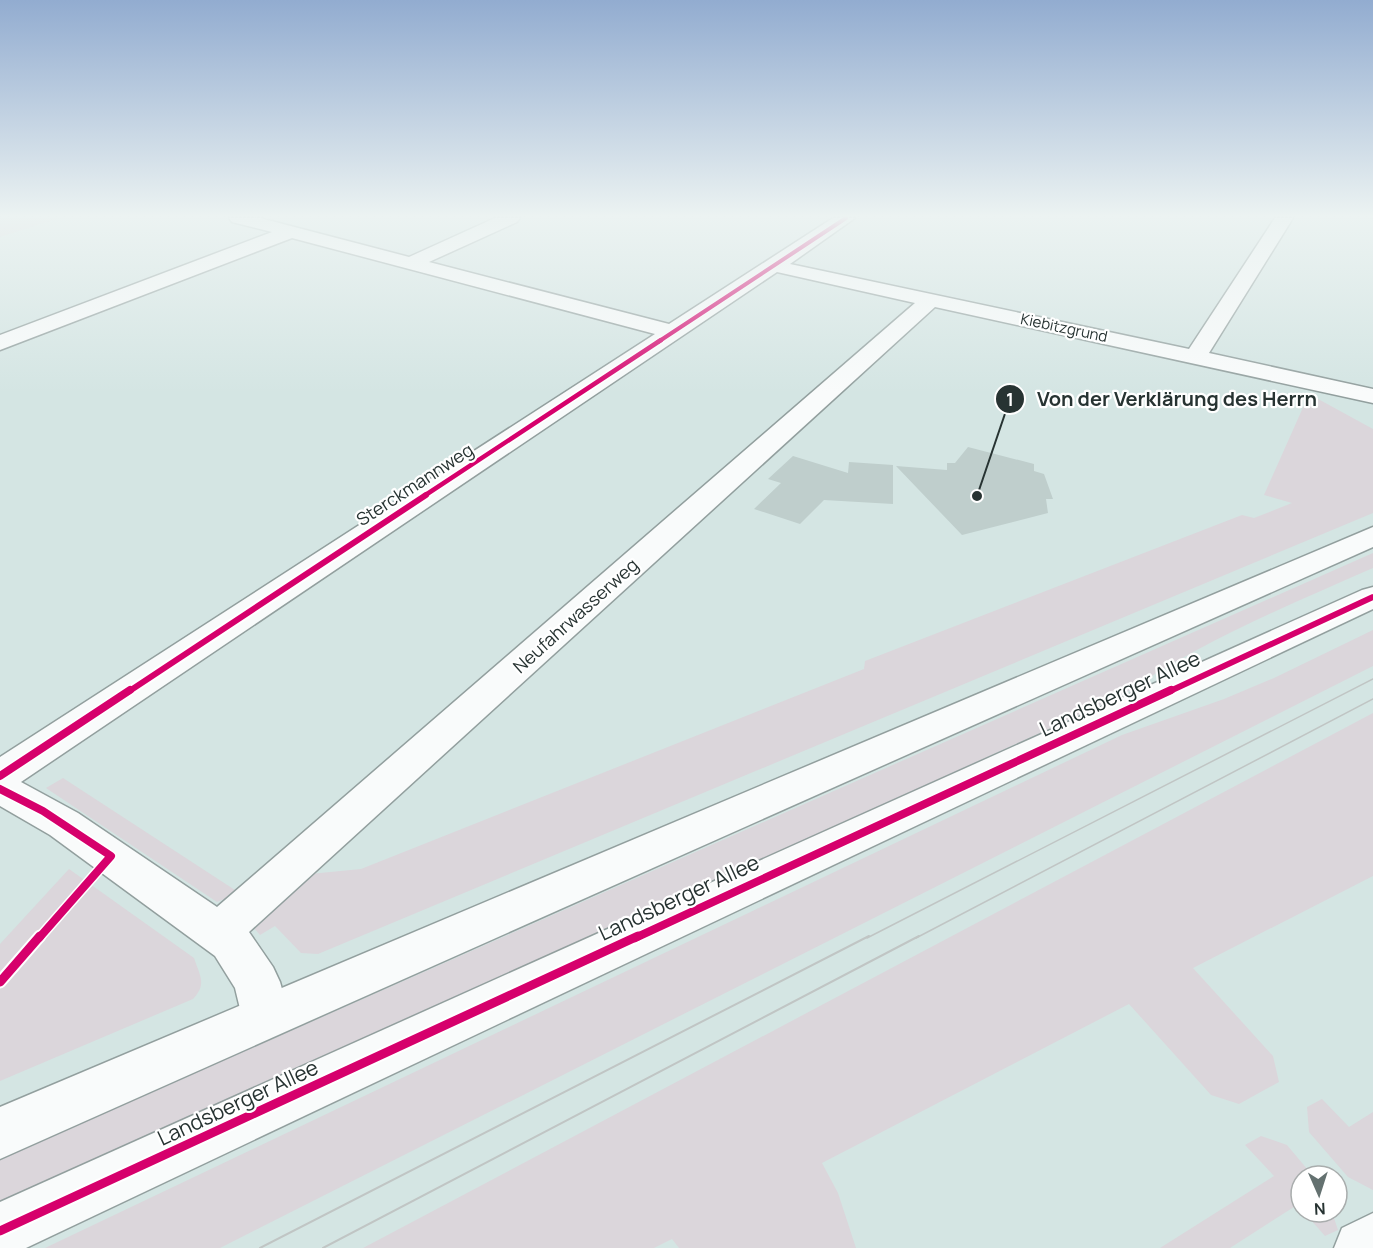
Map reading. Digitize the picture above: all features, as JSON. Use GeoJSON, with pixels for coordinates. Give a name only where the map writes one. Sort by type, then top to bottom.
{"type":"FeatureCollection","features":[{"type":"Feature","properties":{"kind":"street"},"geometry":{"type":"LineString","coordinates":[[0,343],[174,276]]}},
{"type":"Feature","properties":{"kind":"street"},"geometry":{"type":"LineString","coordinates":[[458,276],[673,332]]}},
{"type":"Feature","properties":{"kind":"street","name":"Sterckmannweg"},"geometry":{"type":"LineString","coordinates":[[0,776],[758,276]]}},
{"type":"Feature","properties":{"kind":"street","name":"Kiebitzgrund"},"geometry":{"type":"LineString","coordinates":[[822,276],[1283,376],[1368,400]]}},
{"type":"Feature","properties":{"kind":"street"},"geometry":{"type":"LineString","coordinates":[[1195,357],[1247,276]]}},
{"type":"Feature","properties":{"kind":"street","name":"Neufahrwasserweg"},"geometry":{"type":"LineString","coordinates":[[219,932],[932,300]]}},
{"type":"Feature","properties":{"kind":"street"},"geometry":{"type":"LineString","coordinates":[[0,1133],[1373,536]]}},
{"type":"Feature","properties":{"kind":"street","name":"Landsberger Allee"},"geometry":{"type":"LineString","coordinates":[[0,1231],[1373,597]]}},
{"type":"Feature","properties":{"kind":"street"},"geometry":{"type":"LineString","coordinates":[[0,789],[18,797],[64,825],[231,942],[257,982],[266,1017]]}},
{"type":"Feature","properties":{"kind":"street"},"geometry":{"type":"LineString","coordinates":[[1362,1248],[1373,1241]]}},
{"type":"Feature","properties":{"kind":"shaded area"},"geometry":{"type":"Polygon","coordinates":[[[1309,394],[1373,429],[1373,513],[318,954],[301,953],[275,926],[260,935],[251,925],[289,876],[361,869],[864,669],[865,661],[1242,515],[1254,518],[1292,503],[1264,495],[1309,394]]]}},
{"type":"Feature","properties":{"kind":"shaded area"},"geometry":{"type":"Polygon","coordinates":[[[1373,553],[1373,568],[1214,641],[1123,695],[0,1208],[0,1159],[1373,553]]]}},
{"type":"Feature","properties":{"kind":"shaded area"},"geometry":{"type":"Polygon","coordinates":[[[1373,630],[1373,666],[220,1248],[45,1248],[1122,735],[1224,699],[1274,678],[1373,630]]]}},
{"type":"Feature","properties":{"kind":"shaded area"},"geometry":{"type":"Polygon","coordinates":[[[1373,713],[1373,876],[1193,968],[1273,1056],[1279,1082],[1239,1104],[1211,1095],[1129,1004],[822,1163],[838,1193],[856,1248],[679,1248],[672,1239],[654,1248],[363,1248],[1373,713]]]}},
{"type":"Feature","properties":{"kind":"shaded area"},"geometry":{"type":"Polygon","coordinates":[[[63,778],[238,892],[237,894],[217,902],[46,788],[63,778]]]}},
{"type":"Feature","properties":{"kind":"shaded area"},"geometry":{"type":"Polygon","coordinates":[[[69,869],[194,958],[201,980],[200,989],[193,999],[0,1081],[0,944],[69,869]]]}},
{"type":"Feature","properties":{"kind":"shaded area"},"geometry":{"type":"Polygon","coordinates":[[[1322,1099],[1349,1127],[1373,1112],[1373,1190],[1349,1178],[1349,1164],[1337,1164],[1309,1132],[1307,1107],[1322,1099]]]}},
{"type":"Feature","properties":{"kind":"shaded area"},"geometry":{"type":"Polygon","coordinates":[[[1261,1136],[1287,1145],[1303,1164],[1289,1164],[1289,1210],[1230,1248],[1160,1248],[1274,1176],[1245,1145],[1261,1136]]]}},
{"type":"Feature","properties":{"kind":"shaded area"},"geometry":{"type":"Polygon","coordinates":[[[1314,1224],[1336,1224],[1338,1230],[1325,1236],[1314,1224]]]}},
{"type":"Feature","properties":{"kind":"building"},"geometry":{"type":"Polygon","coordinates":[[[968,447],[1034,464],[1034,471],[1044,474],[1053,499],[1046,499],[1048,513],[962,535],[896,466],[947,470],[947,463],[955,463],[968,447]]]}},
{"type":"Feature","properties":{"kind":"building"},"geometry":{"type":"Polygon","coordinates":[[[793,456],[848,473],[849,462],[893,465],[893,504],[824,500],[800,524],[754,509],[781,483],[768,479],[793,456]]]}},
{"type":"Feature","properties":{"kind":"tram line"},"geometry":{"type":"LineString","coordinates":[[867,938],[1373,679]]}},
{"type":"Feature","properties":{"kind":"tram line"},"geometry":{"type":"LineString","coordinates":[[916,938],[1373,699]]}},
{"type":"Feature","properties":{"kind":"tram line"},"geometry":{"type":"LineString","coordinates":[[260,1248],[869,936]]}},
{"type":"Feature","properties":{"kind":"tram line"},"geometry":{"type":"LineString","coordinates":[[323,1248],[919,936]]}},
{"type":"Feature","properties":{"kind":"cycle path"},"geometry":{"type":"LineString","coordinates":[[0,776],[758,276]]}},
{"type":"Feature","properties":{"kind":"cycle path"},"geometry":{"type":"LineString","coordinates":[[0,1231],[1373,597]]}},
{"type":"Feature","properties":{"kind":"cycle path"},"geometry":{"type":"LineString","coordinates":[[0,789],[43,811],[111,856],[0,982]]}},
{"type":"Feature","properties":{"kind":"place","name":"Von der Verklärung des Herrn"},"geometry":{"type":"Point","coordinates":[977,496]}}]}
